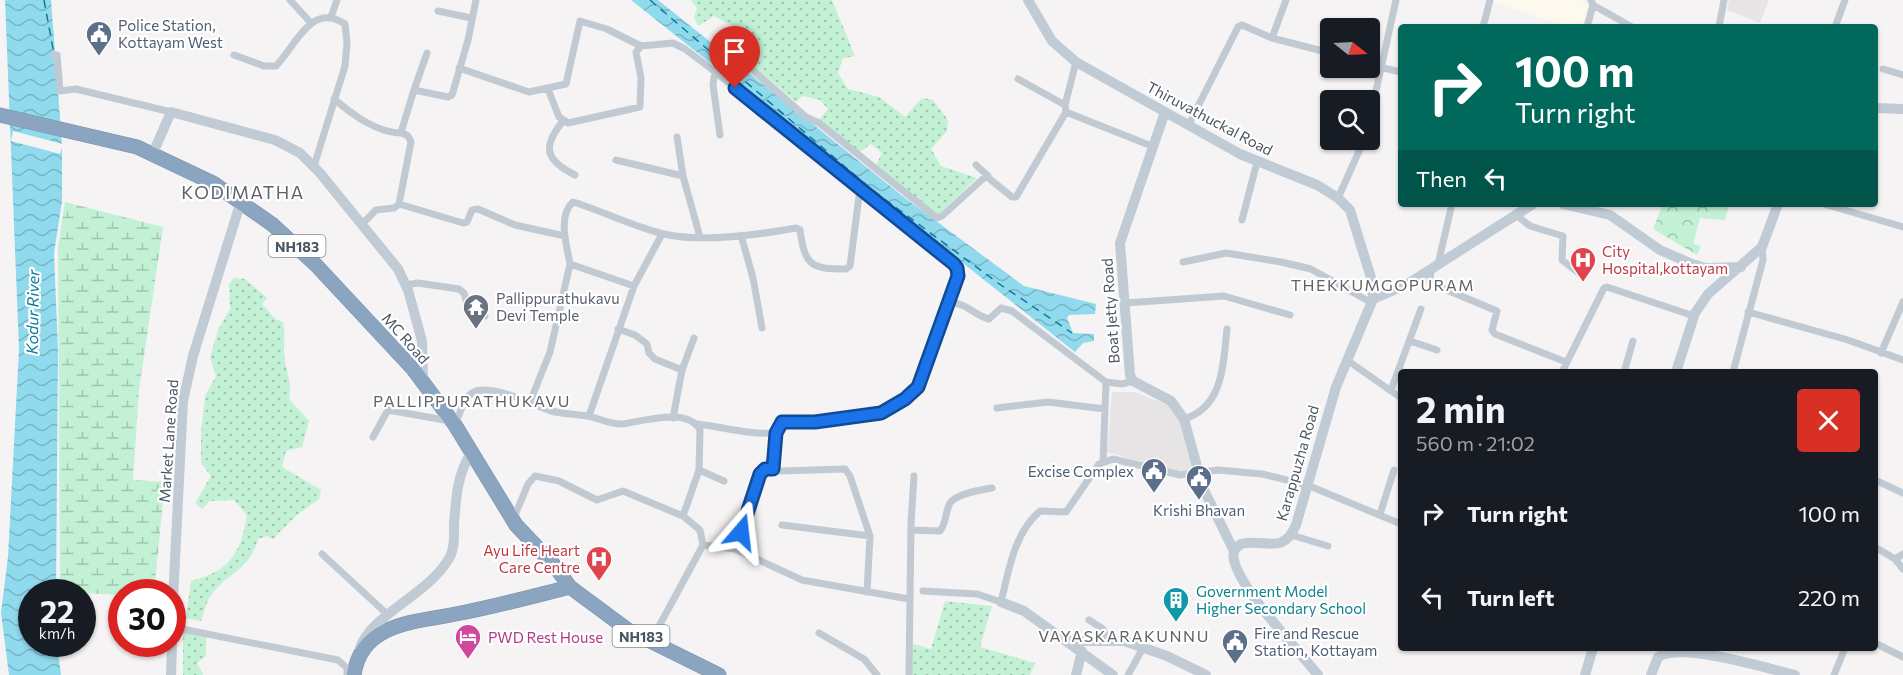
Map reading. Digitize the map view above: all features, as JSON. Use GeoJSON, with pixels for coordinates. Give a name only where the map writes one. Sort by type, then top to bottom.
{"type":"FeatureCollection","features":[{"type":"Feature","properties":{"kind":"highway","name":"MC Road"},"geometry":{"type":"LineString","coordinates":[[0,115],[78,132],[153,153],[201,176],[241,201],[303,251],[423,382],[454,423],[513,520],[554,565],[570,587],[617,623],[719,675]]}},
{"type":"Feature","properties":{"kind":"highway"},"geometry":{"type":"LineString","coordinates":[[538,593],[546,587],[552,577],[554,565]]}},
{"type":"Feature","properties":{"kind":"highway"},"geometry":{"type":"LineString","coordinates":[[354,675],[357,657],[376,637],[398,625],[421,618],[460,614],[538,593],[570,587]]}},
{"type":"Feature","properties":{"kind":"main road","name":"Thiruvathuckal Road"},"geometry":{"type":"LineString","coordinates":[[1028,0],[1052,41],[1076,62],[1257,162],[1304,179],[1338,198],[1350,210],[1359,234],[1372,281],[1372,301]]}},
{"type":"Feature","properties":{"kind":"main road"},"geometry":{"type":"LineString","coordinates":[[1878,108],[1903,110]]}},
{"type":"Feature","properties":{"kind":"main road"},"geometry":{"type":"LineString","coordinates":[[153,153],[171,112],[275,140],[300,153],[314,166],[398,269],[422,341],[423,382]]}},
{"type":"Feature","properties":{"kind":"main road","name":"Boat Jetty Road"},"geometry":{"type":"LineString","coordinates":[[1165,112],[1120,243],[1130,375],[1133,381],[1171,401],[1184,418],[1203,488],[1234,551]]}},
{"type":"Feature","properties":{"kind":"main road","name":"Market Lane Road"},"geometry":{"type":"LineString","coordinates":[[174,579],[183,401],[193,356],[241,201]]}},
{"type":"Feature","properties":{"kind":"main road"},"geometry":{"type":"LineString","coordinates":[[1372,301],[1406,285],[1528,207]]}},
{"type":"Feature","properties":{"kind":"main road"},"geometry":{"type":"LineString","coordinates":[[1576,207],[1610,215],[1660,250],[1692,264],[1706,268],[1741,267]]}},
{"type":"Feature","properties":{"kind":"main road"},"geometry":{"type":"LineString","coordinates":[[1677,369],[1694,316],[1708,294],[1762,247],[1777,207]]}},
{"type":"Feature","properties":{"kind":"main road","name":"Karappuzha Road"},"geometry":{"type":"LineString","coordinates":[[1234,551],[1246,543],[1280,544],[1291,535],[1324,421],[1372,301]]}},
{"type":"Feature","properties":{"kind":"main road"},"geometry":{"type":"LineString","coordinates":[[357,657],[362,642],[373,628],[422,592],[451,556],[459,478],[471,453]]}},
{"type":"Feature","properties":{"kind":"main road"},"geometry":{"type":"LineString","coordinates":[[1234,551],[1236,565],[1253,594],[1318,675]]}},
{"type":"Feature","properties":{"kind":"main road"},"geometry":{"type":"LineString","coordinates":[[1001,602],[1024,611],[1113,675]]}},
{"type":"Feature","properties":{"kind":"main road"},"geometry":{"type":"LineString","coordinates":[[1066,641],[1124,641],[1206,675]]}},
{"type":"Feature","properties":{"kind":"main road"},"geometry":{"type":"LineString","coordinates":[[1076,675],[1082,651]]}},
{"type":"Feature","properties":{"kind":"main road"},"geometry":{"type":"LineString","coordinates":[[1584,675],[1592,651]]}},
{"type":"Feature","properties":{"kind":"main road"},"geometry":{"type":"LineString","coordinates":[[1651,675],[1658,657],[1662,654],[1691,652],[1795,675]]}},
{"type":"Feature","properties":{"kind":"main road"},"geometry":{"type":"LineString","coordinates":[[171,675],[172,657]]}},
{"type":"Feature","properties":{"kind":"main road"},"geometry":{"type":"LineString","coordinates":[[347,675],[354,675]]}},
{"type":"Feature","properties":{"kind":"street"},"geometry":{"type":"LineString","coordinates":[[290,0],[312,23]]}},
{"type":"Feature","properties":{"kind":"street"},"geometry":{"type":"LineString","coordinates":[[332,17],[338,0]]}},
{"type":"Feature","properties":{"kind":"street"},"geometry":{"type":"LineString","coordinates":[[414,90],[450,97],[468,40],[476,0]]}},
{"type":"Feature","properties":{"kind":"street"},"geometry":{"type":"LineString","coordinates":[[1272,38],[1286,0]]}},
{"type":"Feature","properties":{"kind":"street"},"geometry":{"type":"LineString","coordinates":[[1376,90],[1396,0]]}},
{"type":"Feature","properties":{"kind":"street"},"geometry":{"type":"LineString","coordinates":[[1484,24],[1490,0]]}},
{"type":"Feature","properties":{"kind":"street"},"geometry":{"type":"LineString","coordinates":[[1720,24],[1724,0]]}},
{"type":"Feature","properties":{"kind":"street"},"geometry":{"type":"LineString","coordinates":[[1836,24],[1845,0]]}},
{"type":"Feature","properties":{"kind":"street"},"geometry":{"type":"LineString","coordinates":[[1588,24],[1592,2],[1627,24]]}},
{"type":"Feature","properties":{"kind":"street"},"geometry":{"type":"LineString","coordinates":[[438,11],[471,18]]}},
{"type":"Feature","properties":{"kind":"street"},"geometry":{"type":"LineString","coordinates":[[234,55],[264,66],[276,66],[303,29],[312,23],[332,17],[345,24],[347,37],[345,66],[314,166]]}},
{"type":"Feature","properties":{"kind":"street"},"geometry":{"type":"LineString","coordinates":[[459,68],[501,81],[519,91],[529,92],[566,84],[569,79],[580,21],[607,29],[641,46],[673,43],[715,72],[957,268],[958,276],[918,387],[905,399],[881,413],[815,422],[786,421],[779,425],[776,433],[773,469]]}},
{"type":"Feature","properties":{"kind":"street"},"geometry":{"type":"LineString","coordinates":[[1189,124],[1238,27],[1242,25],[1272,38],[1320,50]]}},
{"type":"Feature","properties":{"kind":"street"},"geometry":{"type":"LineString","coordinates":[[562,121],[576,123],[640,107],[640,78],[636,52],[641,46]]}},
{"type":"Feature","properties":{"kind":"street"},"geometry":{"type":"LineString","coordinates":[[730,50],[806,117],[819,123],[937,218],[988,176]]}},
{"type":"Feature","properties":{"kind":"street"},"geometry":{"type":"LineString","coordinates":[[402,133],[427,53]]}},
{"type":"Feature","properties":{"kind":"street"},"geometry":{"type":"LineString","coordinates":[[54,55],[57,55],[60,91],[75,89],[171,112]]}},
{"type":"Feature","properties":{"kind":"street"},"geometry":{"type":"LineString","coordinates":[[976,165],[1012,197],[1016,197],[1065,109],[1076,62]]}},
{"type":"Feature","properties":{"kind":"street"},"geometry":{"type":"LineString","coordinates":[[1381,68],[1398,71]]}},
{"type":"Feature","properties":{"kind":"street"},"geometry":{"type":"LineString","coordinates":[[1883,69],[1903,75]]}},
{"type":"Feature","properties":{"kind":"street"},"geometry":{"type":"LineString","coordinates":[[715,72],[713,85],[720,135]]}},
{"type":"Feature","properties":{"kind":"street"},"geometry":{"type":"LineString","coordinates":[[1018,79],[1065,109],[1154,147]]}},
{"type":"Feature","properties":{"kind":"street"},"geometry":{"type":"LineString","coordinates":[[548,88],[562,121]]}},
{"type":"Feature","properties":{"kind":"street"},"geometry":{"type":"LineString","coordinates":[[334,99],[353,114],[387,131],[402,133],[408,136],[411,142],[399,204],[394,208],[376,210],[362,224]]}},
{"type":"Feature","properties":{"kind":"street"},"geometry":{"type":"LineString","coordinates":[[562,121],[548,142],[548,150],[555,163],[575,175]]}},
{"type":"Feature","properties":{"kind":"street"},"geometry":{"type":"LineString","coordinates":[[677,137],[682,176],[700,237]]}},
{"type":"Feature","properties":{"kind":"street"},"geometry":{"type":"LineString","coordinates":[[1338,198],[1360,150]]}},
{"type":"Feature","properties":{"kind":"street"},"geometry":{"type":"LineString","coordinates":[[616,160],[682,176]]}},
{"type":"Feature","properties":{"kind":"street"},"geometry":{"type":"LineString","coordinates":[[1242,220],[1257,162]]}},
{"type":"Feature","properties":{"kind":"street"},"geometry":{"type":"LineString","coordinates":[[530,402],[550,352],[570,264],[565,236],[567,208],[573,202],[662,234],[700,237],[766,234],[796,228],[800,230],[807,261],[814,267],[846,269],[850,266],[860,189]]}},
{"type":"Feature","properties":{"kind":"street"},"geometry":{"type":"LineString","coordinates":[[399,204],[463,223],[467,222],[472,210],[478,209],[515,225],[565,236]]}},
{"type":"Feature","properties":{"kind":"street"},"geometry":{"type":"LineString","coordinates":[[1451,207],[1430,283],[1497,311],[1492,330],[1495,334],[1566,362]]}},
{"type":"Feature","properties":{"kind":"street"},"geometry":{"type":"LineString","coordinates":[[1835,207],[1903,226]]}},
{"type":"Feature","properties":{"kind":"street"},"geometry":{"type":"LineString","coordinates":[[1516,215],[1530,226],[1563,236],[1562,260],[1580,274]]}},
{"type":"Feature","properties":{"kind":"street"},"geometry":{"type":"LineString","coordinates":[[589,416],[634,286],[662,234]]}},
{"type":"Feature","properties":{"kind":"street"},"geometry":{"type":"LineString","coordinates":[[741,235],[753,278],[762,328]]}},
{"type":"Feature","properties":{"kind":"street"},"geometry":{"type":"LineString","coordinates":[[1736,369],[1748,312],[1763,260],[1762,247]]}},
{"type":"Feature","properties":{"kind":"street"},"geometry":{"type":"LineString","coordinates":[[1183,262],[1226,253],[1281,262],[1311,269],[1372,301]]}},
{"type":"Feature","properties":{"kind":"street"},"geometry":{"type":"LineString","coordinates":[[570,264],[634,286]]}},
{"type":"Feature","properties":{"kind":"street"},"geometry":{"type":"LineString","coordinates":[[405,285],[418,283],[459,289],[464,293],[469,310],[484,316]]}},
{"type":"Feature","properties":{"kind":"street"},"geometry":{"type":"LineString","coordinates":[[1563,369],[1604,288],[1607,287],[1694,316]]}},
{"type":"Feature","properties":{"kind":"street"},"geometry":{"type":"LineString","coordinates":[[1125,303],[1224,296],[1290,315]]}},
{"type":"Feature","properties":{"kind":"street"},"geometry":{"type":"LineString","coordinates":[[1881,353],[1903,302]]}},
{"type":"Feature","properties":{"kind":"street"},"geometry":{"type":"LineString","coordinates":[[949,303],[967,305],[988,319],[1001,308],[1012,311],[1106,382],[1122,384],[1133,381]]}},
{"type":"Feature","properties":{"kind":"street"},"geometry":{"type":"LineString","coordinates":[[1399,369],[1421,309]]}},
{"type":"Feature","properties":{"kind":"street"},"geometry":{"type":"LineString","coordinates":[[1748,312],[1848,340],[1903,360]]}},
{"type":"Feature","properties":{"kind":"street"},"geometry":{"type":"LineString","coordinates":[[618,329],[635,335],[647,344],[649,353],[655,359],[682,370]]}},
{"type":"Feature","properties":{"kind":"street"},"geometry":{"type":"LineString","coordinates":[[1184,418],[1196,415],[1216,394],[1220,382],[1227,329]]}},
{"type":"Feature","properties":{"kind":"street"},"geometry":{"type":"LineString","coordinates":[[673,418],[682,370],[694,338]]}},
{"type":"Feature","properties":{"kind":"street"},"geometry":{"type":"LineString","coordinates":[[1410,341],[1437,350]]}},
{"type":"Feature","properties":{"kind":"street"},"geometry":{"type":"LineString","coordinates":[[1625,369],[1633,341]]}},
{"type":"Feature","properties":{"kind":"street"},"geometry":{"type":"LineString","coordinates":[[1347,360],[1398,396]]}},
{"type":"Feature","properties":{"kind":"street"},"geometry":{"type":"LineString","coordinates":[[1391,390],[1398,372]]}},
{"type":"Feature","properties":{"kind":"street"},"geometry":{"type":"LineString","coordinates":[[923,591],[977,594],[1001,602],[1013,553],[1022,532],[1040,511],[1066,512],[1102,462],[1106,382]]}},
{"type":"Feature","properties":{"kind":"street"},"geometry":{"type":"LineString","coordinates":[[374,437],[388,410],[454,423],[466,400],[472,393],[479,390],[496,391],[559,413],[589,416],[620,424],[652,417],[673,418],[691,420],[697,424],[743,433],[776,433]]}},
{"type":"Feature","properties":{"kind":"street"},"geometry":{"type":"LineString","coordinates":[[997,408],[1048,402],[1105,409]]}},
{"type":"Feature","properties":{"kind":"street"},"geometry":{"type":"LineString","coordinates":[[683,516],[699,470],[700,430],[697,424]]}},
{"type":"Feature","properties":{"kind":"street"},"geometry":{"type":"LineString","coordinates":[[1102,462],[1113,459],[1180,475],[1218,470],[1263,474],[1307,485],[1398,523]]}},
{"type":"Feature","properties":{"kind":"street"},"geometry":{"type":"LineString","coordinates":[[735,549],[760,474],[765,469],[781,471],[845,469],[848,471],[870,536],[867,592]]}},
{"type":"Feature","properties":{"kind":"street"},"geometry":{"type":"LineString","coordinates":[[699,470],[724,481]]}},
{"type":"Feature","properties":{"kind":"street"},"geometry":{"type":"LineString","coordinates":[[1380,514],[1394,470]]}},
{"type":"Feature","properties":{"kind":"street"},"geometry":{"type":"LineString","coordinates":[[513,520],[535,476],[559,481],[597,500],[623,491],[683,516],[700,530],[704,545],[651,641]]}},
{"type":"Feature","properties":{"kind":"street"},"geometry":{"type":"LineString","coordinates":[[909,675],[910,530],[914,476]]}},
{"type":"Feature","properties":{"kind":"street"},"geometry":{"type":"LineString","coordinates":[[1878,481],[1903,493]]}},
{"type":"Feature","properties":{"kind":"street"},"geometry":{"type":"LineString","coordinates":[[910,530],[940,531],[945,524],[950,504],[954,500],[977,490],[992,488]]}},
{"type":"Feature","properties":{"kind":"street"},"geometry":{"type":"LineString","coordinates":[[782,525],[870,536]]}},
{"type":"Feature","properties":{"kind":"street"},"geometry":{"type":"LineString","coordinates":[[1291,535],[1328,546]]}},
{"type":"Feature","properties":{"kind":"street"},"geometry":{"type":"LineString","coordinates":[[704,545],[735,549],[802,580],[909,599]]}},
{"type":"Feature","properties":{"kind":"street"},"geometry":{"type":"LineString","coordinates":[[1878,549],[1895,559],[1903,569]]}},
{"type":"Feature","properties":{"kind":"street"},"geometry":{"type":"LineString","coordinates":[[322,554],[388,615]]}},
{"type":"Feature","properties":{"kind":"street"},"geometry":{"type":"LineString","coordinates":[[1895,559],[1903,554]]}},
{"type":"Feature","properties":{"kind":"street"},"geometry":{"type":"LineString","coordinates":[[1089,620],[1103,629],[1108,640]]}},
{"type":"Feature","properties":{"kind":"street"},"geometry":{"type":"LineString","coordinates":[[186,630],[338,660],[347,668],[347,675]]}},
{"type":"Feature","properties":{"kind":"street"},"geometry":{"type":"LineString","coordinates":[[819,633],[864,659],[877,675]]}},
{"type":"Feature","properties":{"kind":"street"},"geometry":{"type":"LineString","coordinates":[[1878,644],[1903,657]]}},
{"type":"Feature","properties":{"kind":"street"},"geometry":{"type":"LineString","coordinates":[[1128,675],[1143,648]]}},
{"type":"Feature","properties":{"kind":"street"},"geometry":{"type":"LineString","coordinates":[[1834,675],[1844,651]]}},
{"type":"Feature","properties":{"kind":"shaded area"},"geometry":{"type":"Polygon","coordinates":[[[1494,0],[1582,0],[1588,6],[1583,24],[1560,24],[1493,2],[1494,0]]]}},
{"type":"Feature","properties":{"kind":"shaded area"},"geometry":{"type":"Polygon","coordinates":[[[1729,0],[1769,0],[1760,23],[1727,10],[1729,0]]]}},
{"type":"Feature","properties":{"kind":"shaded area"},"geometry":{"type":"Polygon","coordinates":[[[1112,392],[1134,392],[1169,405],[1179,417],[1194,471],[1180,473],[1107,452],[1112,392]]]}},
{"type":"Feature","properties":{"kind":"green space"},"geometry":{"type":"Polygon","coordinates":[[[691,0],[832,0],[855,56],[843,58],[838,73],[848,89],[879,97],[905,117],[922,98],[933,100],[948,120],[947,131],[931,149],[941,166],[977,178],[938,215],[875,167],[882,153],[871,144],[858,153],[819,120],[828,109],[820,100],[802,96],[796,102],[739,54],[749,43],[749,35],[714,16],[698,26],[694,17],[697,8],[691,0]]]}},
{"type":"Feature","properties":{"kind":"green space"},"geometry":{"type":"Polygon","coordinates":[[[65,202],[163,227],[139,390],[133,480],[165,482],[155,579],[108,579],[108,594],[96,594],[96,579],[60,579],[58,247],[65,202]]]}},
{"type":"Feature","properties":{"kind":"green space"},"geometry":{"type":"Polygon","coordinates":[[[1662,207],[1728,207],[1725,220],[1700,218],[1693,244],[1701,246],[1697,255],[1653,229],[1662,207]]]}},
{"type":"Feature","properties":{"kind":"green space"},"geometry":{"type":"Polygon","coordinates":[[[234,278],[245,279],[267,298],[262,304],[275,319],[283,322],[284,358],[290,386],[289,399],[309,421],[302,447],[286,451],[282,467],[321,490],[319,499],[297,515],[273,539],[267,536],[258,539],[250,558],[210,597],[201,621],[186,618],[191,581],[215,572],[231,558],[241,540],[247,515],[234,500],[210,501],[202,509],[195,503],[211,476],[201,463],[201,433],[205,396],[216,376],[210,357],[218,330],[230,309],[229,284],[234,278]]]}},
{"type":"Feature","properties":{"kind":"green space"},"geometry":{"type":"Polygon","coordinates":[[[945,601],[992,606],[980,647],[1035,663],[1030,675],[912,675],[913,644],[931,649],[945,601]]]}},
{"type":"Feature","properties":{"kind":"green space"},"geometry":{"type":"Polygon","coordinates":[[[186,632],[206,635],[206,656],[197,663],[203,675],[183,675],[186,632]]]}},
{"type":"Feature","properties":{"kind":"water","name":"Kodur River"},"geometry":{"type":"Polygon","coordinates":[[[5,0],[51,0],[62,144],[62,201],[54,253],[58,350],[56,579],[18,579],[18,657],[59,657],[61,675],[9,675],[1,613],[8,557],[19,349],[5,0]]]}},
{"type":"Feature","properties":{"kind":"water"},"geometry":{"type":"Polygon","coordinates":[[[631,0],[658,0],[905,198],[1024,286],[1096,304],[1095,314],[1069,315],[1067,318],[1073,333],[1094,334],[1094,341],[1083,343],[1075,352],[631,0]]]}},
{"type":"Feature","properties":{"kind":"pier"},"geometry":{"type":"Polygon","coordinates":[[[13,131],[63,144],[60,154],[11,141],[13,131]]]}},
{"type":"Feature","properties":{"kind":"ferry route"},"geometry":{"type":"LineString","coordinates":[[44,0],[54,54]]}},
{"type":"Feature","properties":{"kind":"ferry route"},"geometry":{"type":"LineString","coordinates":[[650,0],[871,189],[998,283],[1072,333]]}},
{"type":"Feature","properties":{"kind":"place","name":"Police Station, Kottayam West"},"geometry":{"type":"Point","coordinates":[99,57]}},
{"type":"Feature","properties":{"kind":"place","name":"City Hospital,kottayam"},"geometry":{"type":"Point","coordinates":[1583,283]}},
{"type":"Feature","properties":{"kind":"place","name":"Pallippurathukavu Devi Temple"},"geometry":{"type":"Point","coordinates":[476,330]}},
{"type":"Feature","properties":{"kind":"place","name":"Excise Complex"},"geometry":{"type":"Point","coordinates":[1154,494]}},
{"type":"Feature","properties":{"kind":"place","name":"Krishi Bhavan"},"geometry":{"type":"Point","coordinates":[1199,501]}},
{"type":"Feature","properties":{"kind":"place","name":"Ayu Life Heart Care Centre"},"geometry":{"type":"Point","coordinates":[599,582]}},
{"type":"Feature","properties":{"kind":"place","name":"Government Model Higher Secondary School"},"geometry":{"type":"Point","coordinates":[1176,623]}},
{"type":"Feature","properties":{"kind":"place","name":"PWD Rest House"},"geometry":{"type":"Point","coordinates":[468,660]}},
{"type":"Feature","properties":{"kind":"place","name":"Fire and Rescue Station, Kottayam"},"geometry":{"type":"Point","coordinates":[1235,665]}},
{"type":"Feature","properties":{"kind":"district","name":"KODIMATHA"},"geometry":{"type":"Point","coordinates":[243,192]}},
{"type":"Feature","properties":{"kind":"district","name":"THEKKUMGOPURAM"},"geometry":{"type":"Point","coordinates":[1383,284]}},
{"type":"Feature","properties":{"kind":"district","name":"PALLIPPURATHUKAVU"},"geometry":{"type":"Point","coordinates":[472,400]}},
{"type":"Feature","properties":{"kind":"district","name":"VAYASKARAKUNNU"},"geometry":{"type":"Point","coordinates":[1124,635]}},
{"type":"Feature","properties":{"kind":"route"},"geometry":{"type":"LineString","coordinates":[[735,88],[954,264],[958,276],[918,387],[905,399],[881,413],[815,422],[798,420],[782,422],[776,433],[773,469],[765,469],[760,474],[741,532]]}}]}
